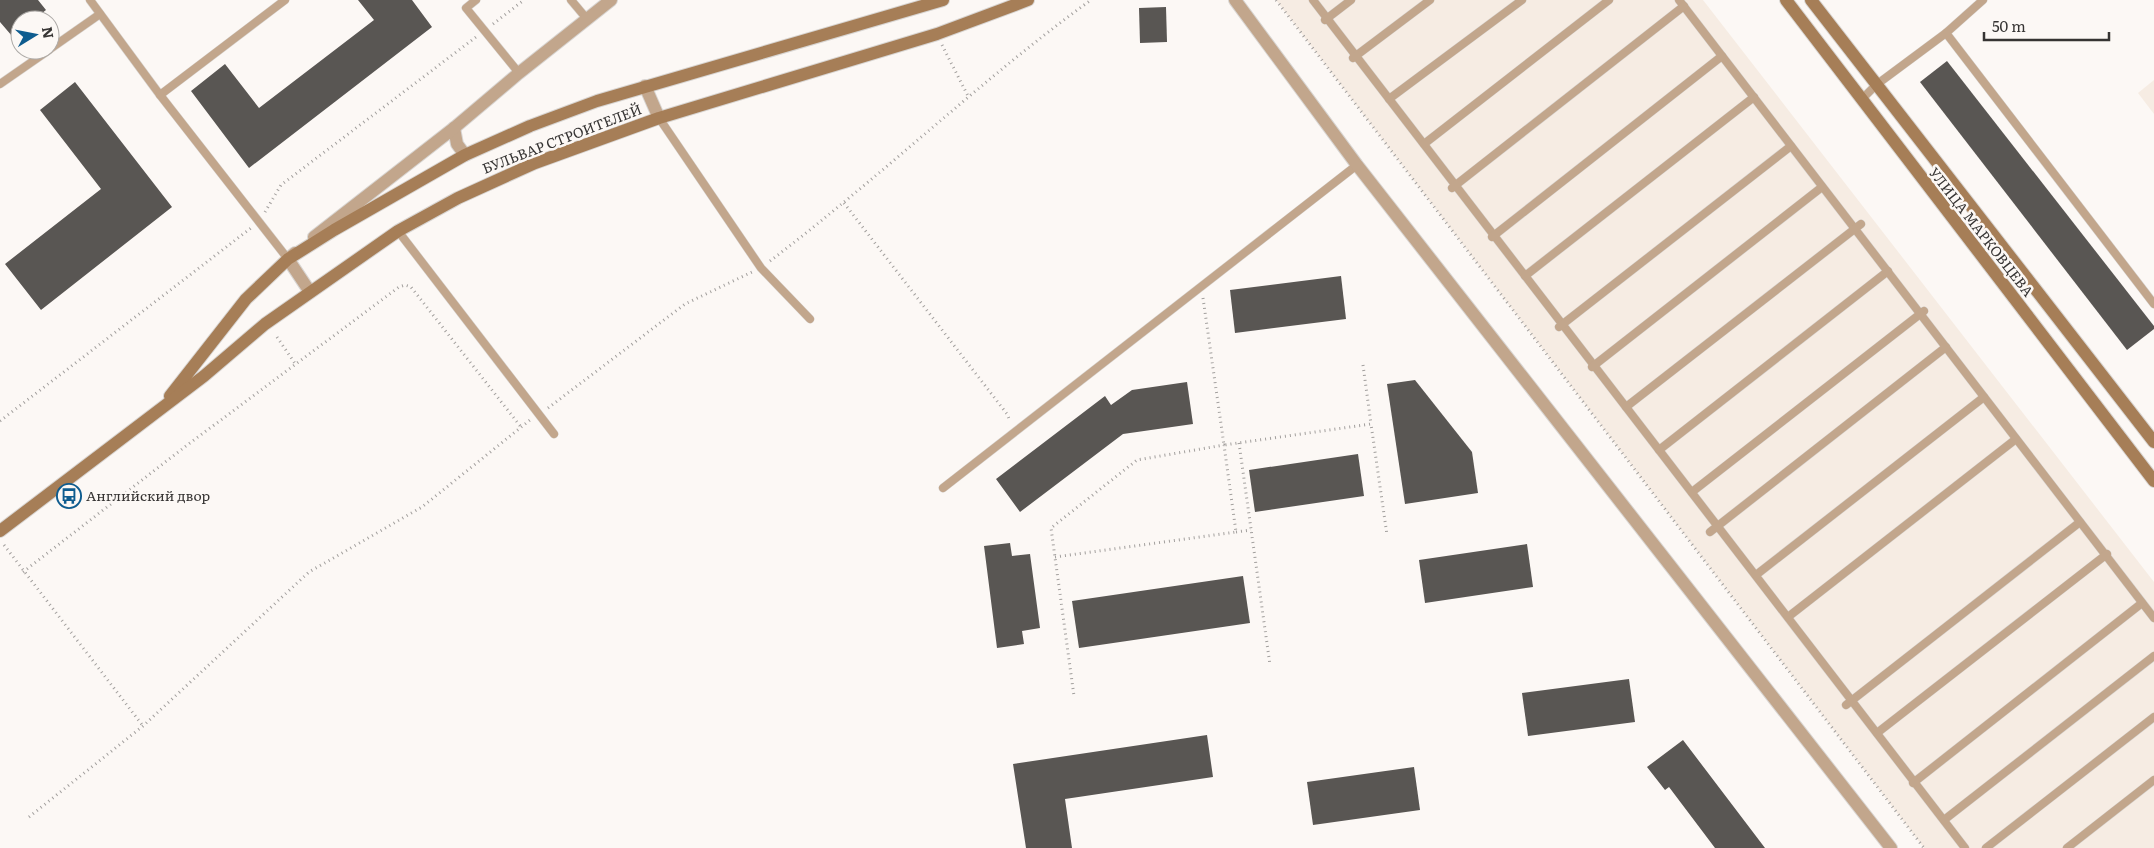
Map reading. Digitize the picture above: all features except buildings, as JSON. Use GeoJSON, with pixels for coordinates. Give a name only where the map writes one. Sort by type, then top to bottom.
{"type":"FeatureCollection","features":[{"type":"Feature","properties":{"kind":"main road","name":"БУЛЬВАР СТРОИТЕЛЕЙ"},"geometry":{"type":"LineString","coordinates":[[159,410],[246,299],[288,259],[465,154],[530,126],[597,101],[943,0]]}},
{"type":"Feature","properties":{"kind":"main road","name":"БУЛЬВАР СТРОИТЕЛЕЙ"},"geometry":{"type":"LineString","coordinates":[[0,531],[204,376],[265,324],[398,232],[489,183],[535,163],[659,118],[937,34],[1028,0]]}},
{"type":"Feature","properties":{"kind":"main road","name":"УЛИЦА МАРКОВЦЕВА"},"geometry":{"type":"LineString","coordinates":[[1786,0],[2154,481]]}},
{"type":"Feature","properties":{"kind":"main road","name":"УЛИЦА МАРКОВЦЕВА"},"geometry":{"type":"LineString","coordinates":[[1810,0],[2154,442]]}},
{"type":"Feature","properties":{"kind":"street","name":"БУЛЬВАР СТРОИТЕЛЕЙ"},"geometry":{"type":"LineString","coordinates":[[288,259],[454,128],[519,73],[611,0]]}},
{"type":"Feature","properties":{"kind":"street"},"geometry":{"type":"LineString","coordinates":[[1235,0],[1357,165],[1891,848]]}},
{"type":"Feature","properties":{"kind":"street"},"geometry":{"type":"LineString","coordinates":[[645,86],[659,118]]}},
{"type":"Feature","properties":{"kind":"street"},"geometry":{"type":"LineString","coordinates":[[454,128],[457,144],[465,154]]}},
{"type":"Feature","properties":{"kind":"street"},"geometry":{"type":"LineString","coordinates":[[288,259],[310,292]]}},
{"type":"Feature","properties":{"kind":"lane"},"geometry":{"type":"LineString","coordinates":[[90,0],[160,96],[288,259]]}},
{"type":"Feature","properties":{"kind":"lane"},"geometry":{"type":"LineString","coordinates":[[160,96],[285,0]]}},
{"type":"Feature","properties":{"kind":"lane"},"geometry":{"type":"LineString","coordinates":[[476,0],[466,8],[519,73]]}},
{"type":"Feature","properties":{"kind":"lane"},"geometry":{"type":"LineString","coordinates":[[571,0],[587,19]]}},
{"type":"Feature","properties":{"kind":"lane"},"geometry":{"type":"LineString","coordinates":[[1313,0],[1354,57],[1424,144],[1592,367],[1626,407],[1788,617],[1849,702],[1877,733],[1965,848]]}},
{"type":"Feature","properties":{"kind":"lane"},"geometry":{"type":"LineString","coordinates":[[1326,19],[1351,0]]}},
{"type":"Feature","properties":{"kind":"lane"},"geometry":{"type":"LineString","coordinates":[[1354,57],[1430,0]]}},
{"type":"Feature","properties":{"kind":"lane"},"geometry":{"type":"LineString","coordinates":[[1389,99],[1522,0]]}},
{"type":"Feature","properties":{"kind":"lane"},"geometry":{"type":"LineString","coordinates":[[1424,144],[1609,0]]}},
{"type":"Feature","properties":{"kind":"lane"},"geometry":{"type":"LineString","coordinates":[[1861,100],[1876,85],[1946,33],[1983,0]]}},
{"type":"Feature","properties":{"kind":"lane"},"geometry":{"type":"LineString","coordinates":[[1454,186],[1682,3],[1822,187],[1858,227],[1888,271],[1922,312],[1946,347],[2154,618]]}},
{"type":"Feature","properties":{"kind":"lane"},"geometry":{"type":"LineString","coordinates":[[60,42],[100,14]]}},
{"type":"Feature","properties":{"kind":"lane"},"geometry":{"type":"LineString","coordinates":[[1946,33],[2154,304]]}},
{"type":"Feature","properties":{"kind":"lane"},"geometry":{"type":"LineString","coordinates":[[1493,236],[1722,56]]}},
{"type":"Feature","properties":{"kind":"lane"},"geometry":{"type":"LineString","coordinates":[[0,84],[35,60]]}},
{"type":"Feature","properties":{"kind":"lane"},"geometry":{"type":"LineString","coordinates":[[1525,276],[1754,97]]}},
{"type":"Feature","properties":{"kind":"lane"},"geometry":{"type":"LineString","coordinates":[[659,118],[761,268],[810,319]]}},
{"type":"Feature","properties":{"kind":"lane"},"geometry":{"type":"LineString","coordinates":[[1561,326],[1791,146]]}},
{"type":"Feature","properties":{"kind":"lane"},"geometry":{"type":"LineString","coordinates":[[943,488],[1014,431],[1202,288],[1357,165]]}},
{"type":"Feature","properties":{"kind":"lane"},"geometry":{"type":"LineString","coordinates":[[1592,367],[1822,187]]}},
{"type":"Feature","properties":{"kind":"lane"},"geometry":{"type":"LineString","coordinates":[[1626,407],[1858,227]]}},
{"type":"Feature","properties":{"kind":"lane"},"geometry":{"type":"LineString","coordinates":[[398,232],[554,434]]}},
{"type":"Feature","properties":{"kind":"lane"},"geometry":{"type":"LineString","coordinates":[[1659,450],[1888,271]]}},
{"type":"Feature","properties":{"kind":"lane"},"geometry":{"type":"LineString","coordinates":[[1692,492],[1922,312]]}},
{"type":"Feature","properties":{"kind":"lane"},"geometry":{"type":"LineString","coordinates":[[1710,532],[1946,347]]}},
{"type":"Feature","properties":{"kind":"lane"},"geometry":{"type":"LineString","coordinates":[[1756,576],[1984,397]]}},
{"type":"Feature","properties":{"kind":"lane"},"geometry":{"type":"LineString","coordinates":[[1788,617],[2016,439]]}},
{"type":"Feature","properties":{"kind":"lane"},"geometry":{"type":"LineString","coordinates":[[1849,702],[2080,522]]}},
{"type":"Feature","properties":{"kind":"lane"},"geometry":{"type":"LineString","coordinates":[[1877,733],[2106,554]]}},
{"type":"Feature","properties":{"kind":"lane"},"geometry":{"type":"LineString","coordinates":[[1914,782],[2142,603]]}},
{"type":"Feature","properties":{"kind":"lane"},"geometry":{"type":"LineString","coordinates":[[1944,820],[2154,656]]}},
{"type":"Feature","properties":{"kind":"lane"},"geometry":{"type":"LineString","coordinates":[[1986,848],[2154,717]]}},
{"type":"Feature","properties":{"kind":"lane"},"geometry":{"type":"LineString","coordinates":[[2067,848],[2154,780]]}},
{"type":"Feature","properties":{"kind":"path"},"geometry":{"type":"LineString","coordinates":[[0,421],[259,222],[281,185],[524,0]]}},
{"type":"Feature","properties":{"kind":"path"},"geometry":{"type":"LineString","coordinates":[[29,817],[143,726],[309,572],[422,507],[520,427],[539,415],[685,304],[761,268],[844,202],[968,96],[1055,26],[1091,0]]}},
{"type":"Feature","properties":{"kind":"path"},"geometry":{"type":"LineString","coordinates":[[1276,0],[1924,848]]}},
{"type":"Feature","properties":{"kind":"path"},"geometry":{"type":"LineString","coordinates":[[937,34],[968,96]]}},
{"type":"Feature","properties":{"kind":"path"},"geometry":{"type":"LineString","coordinates":[[844,202],[1007,414],[1014,431]]}},
{"type":"Feature","properties":{"kind":"path"},"geometry":{"type":"LineString","coordinates":[[23,572],[186,446],[399,287],[406,285],[411,287],[520,427]]}},
{"type":"Feature","properties":{"kind":"path"},"geometry":{"type":"LineString","coordinates":[[1202,288],[1236,532]]}},
{"type":"Feature","properties":{"kind":"path"},"geometry":{"type":"LineString","coordinates":[[277,337],[296,365]]}},
{"type":"Feature","properties":{"kind":"path"},"geometry":{"type":"LineString","coordinates":[[1363,365],[1387,535]]}},
{"type":"Feature","properties":{"kind":"path"},"geometry":{"type":"LineString","coordinates":[[1074,696],[1051,528],[1137,460],[1224,445],[1372,424]]}},
{"type":"Feature","properties":{"kind":"path"},"geometry":{"type":"LineString","coordinates":[[1239,443],[1270,666]]}},
{"type":"Feature","properties":{"kind":"path"},"geometry":{"type":"LineString","coordinates":[[1055,557],[1251,530]]}},
{"type":"Feature","properties":{"kind":"path"},"geometry":{"type":"LineString","coordinates":[[4,545],[143,726]]}},
{"type":"Feature","properties":{"kind":"shaded area"},"geometry":{"type":"Polygon","coordinates":[[[1276,0],[1703,0],[2154,582],[2154,848],[1924,848],[1276,0]]]}},
{"type":"Feature","properties":{"kind":"shaded area"},"geometry":{"type":"Polygon","coordinates":[[[2154,80],[2154,114],[2138,93],[2154,80]]]}},
{"type":"Feature","properties":{"kind":"place","name":"Английский двор"},"geometry":{"type":"Point","coordinates":[69,496]}}]}
